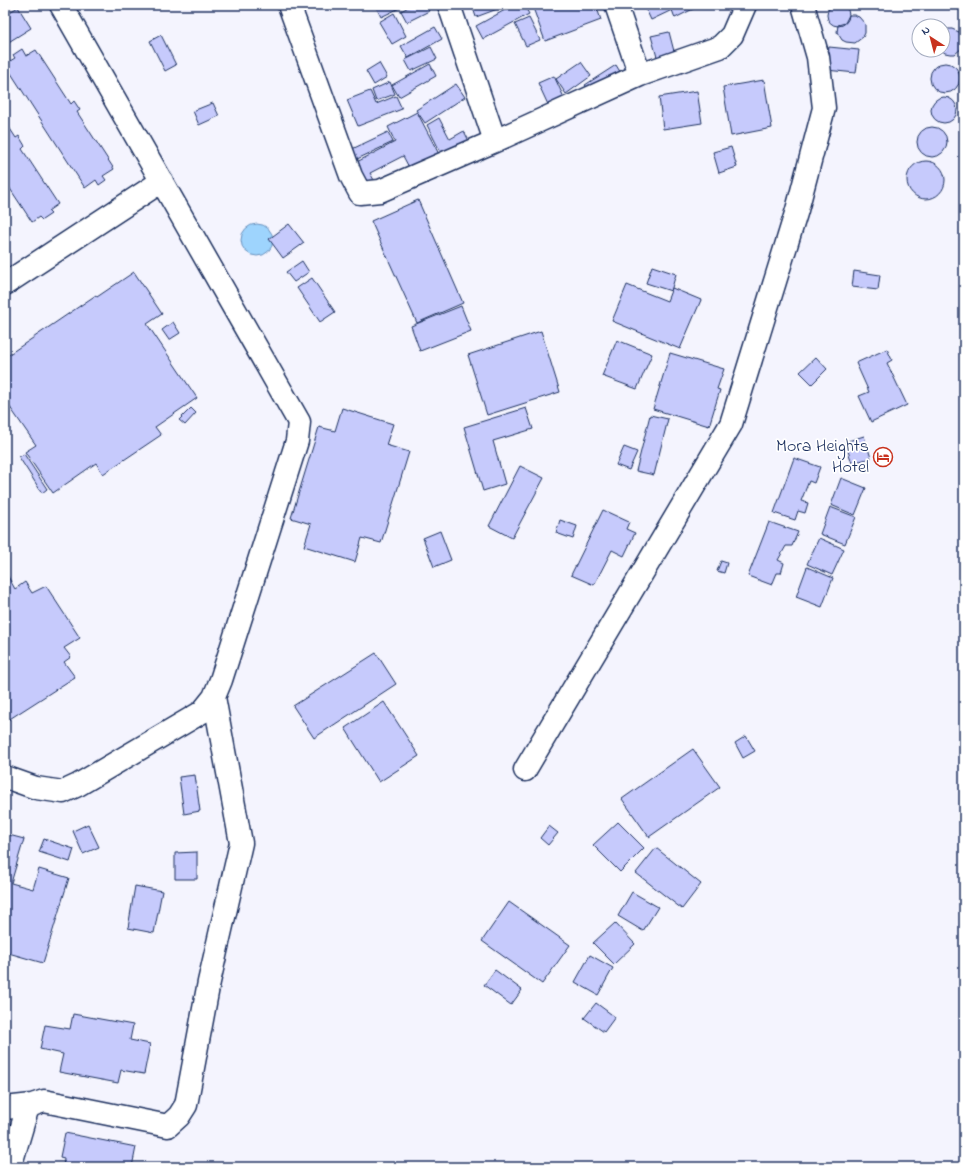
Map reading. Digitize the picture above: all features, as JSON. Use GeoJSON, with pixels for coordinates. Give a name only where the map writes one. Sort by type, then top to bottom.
{"type":"FeatureCollection","features":[{"type":"Feature","properties":{"kind":"street"},"geometry":{"type":"LineString","coordinates":[[5,777],[36,788],[63,792],[78,785],[202,712],[214,697],[221,680],[297,441],[299,422],[61,5]]}},
{"type":"Feature","properties":{"kind":"street"},"geometry":{"type":"LineString","coordinates":[[289,5],[351,176],[360,193],[380,191],[640,75],[720,47],[732,35],[745,5]]}},
{"type":"Feature","properties":{"kind":"street"},"geometry":{"type":"LineString","coordinates":[[449,5],[495,141]]}},
{"type":"Feature","properties":{"kind":"street"},"geometry":{"type":"LineString","coordinates":[[616,5],[640,75]]}},
{"type":"Feature","properties":{"kind":"street"},"geometry":{"type":"LineString","coordinates":[[525,770],[731,424],[797,210],[824,108],[818,57],[803,5]]}},
{"type":"Feature","properties":{"kind":"street"},"geometry":{"type":"LineString","coordinates":[[5,284],[162,181]]}},
{"type":"Feature","properties":{"kind":"street"},"geometry":{"type":"LineString","coordinates":[[5,1108],[32,1105],[44,1101],[168,1126],[180,1116],[186,1105],[209,982],[241,843],[214,697]]}},
{"type":"Feature","properties":{"kind":"street"},"geometry":{"type":"LineString","coordinates":[[10,1167],[26,1110],[32,1105]]}},
{"type":"Feature","properties":{"kind":"water"},"geometry":{"type":"Polygon","coordinates":[[[254,224],[260,224],[270,231],[273,240],[272,246],[266,253],[260,256],[254,256],[244,249],[241,243],[241,237],[248,227],[254,224]]]}},
{"type":"Feature","properties":{"kind":"building"},"geometry":{"type":"Polygon","coordinates":[[[838,4],[846,7],[849,15],[846,23],[838,26],[830,23],[827,15],[830,7],[838,4]]]}},
{"type":"Feature","properties":{"kind":"building"},"geometry":{"type":"Polygon","coordinates":[[[375,5],[406,5],[381,17],[375,5]]]}},
{"type":"Feature","properties":{"kind":"building"},"geometry":{"type":"Polygon","coordinates":[[[412,5],[426,5],[429,11],[407,22],[401,11],[412,5]]]}},
{"type":"Feature","properties":{"kind":"building"},"geometry":{"type":"Polygon","coordinates":[[[472,5],[508,5],[476,17],[472,5]]]}},
{"type":"Feature","properties":{"kind":"building"},"geometry":{"type":"Polygon","coordinates":[[[514,5],[524,5],[529,14],[483,39],[476,26],[514,5]]]}},
{"type":"Feature","properties":{"kind":"building"},"geometry":{"type":"Polygon","coordinates":[[[532,5],[596,5],[601,20],[545,41],[532,5]]]}},
{"type":"Feature","properties":{"kind":"building"},"geometry":{"type":"Polygon","coordinates":[[[650,5],[701,5],[675,18],[672,10],[651,20],[645,7],[650,5]]]}},
{"type":"Feature","properties":{"kind":"building"},"geometry":{"type":"Polygon","coordinates":[[[18,7],[31,28],[7,43],[5,40],[5,15],[18,7]]]}},
{"type":"Feature","properties":{"kind":"building"},"geometry":{"type":"Polygon","coordinates":[[[394,13],[406,36],[392,44],[379,22],[394,13]]]}},
{"type":"Feature","properties":{"kind":"building"},"geometry":{"type":"Polygon","coordinates":[[[849,15],[859,17],[865,24],[865,33],[863,37],[855,43],[842,40],[837,32],[838,25],[845,23],[849,15]]]}},
{"type":"Feature","properties":{"kind":"building"},"geometry":{"type":"Polygon","coordinates":[[[529,18],[540,40],[526,46],[515,24],[529,18]]]}},
{"type":"Feature","properties":{"kind":"building"},"geometry":{"type":"Polygon","coordinates":[[[435,27],[442,39],[408,58],[401,46],[435,27]]]}},
{"type":"Feature","properties":{"kind":"building"},"geometry":{"type":"Polygon","coordinates":[[[951,29],[959,32],[963,39],[962,48],[955,54],[951,54],[951,29]]]}},
{"type":"Feature","properties":{"kind":"building"},"geometry":{"type":"Polygon","coordinates":[[[669,32],[676,59],[659,64],[651,36],[669,32]]]}},
{"type":"Feature","properties":{"kind":"building"},"geometry":{"type":"Polygon","coordinates":[[[161,35],[176,65],[165,71],[150,41],[161,35]]]}},
{"type":"Feature","properties":{"kind":"building"},"geometry":{"type":"Polygon","coordinates":[[[431,47],[437,59],[411,71],[405,60],[431,47]]]}},
{"type":"Feature","properties":{"kind":"building"},"geometry":{"type":"Polygon","coordinates":[[[829,47],[859,50],[856,73],[826,70],[829,47]]]}},
{"type":"Feature","properties":{"kind":"building"},"geometry":{"type":"Polygon","coordinates":[[[22,49],[26,56],[36,50],[71,104],[74,101],[80,110],[77,112],[114,169],[103,176],[106,180],[99,185],[96,180],[85,188],[5,64],[15,58],[13,55],[22,49]]]}},
{"type":"Feature","properties":{"kind":"building"},"geometry":{"type":"Polygon","coordinates":[[[581,62],[591,76],[566,94],[556,79],[581,62]]]}},
{"type":"Feature","properties":{"kind":"building"},"geometry":{"type":"Polygon","coordinates":[[[379,63],[387,77],[374,85],[366,71],[379,63]]]}},
{"type":"Feature","properties":{"kind":"building"},"geometry":{"type":"Polygon","coordinates":[[[945,63],[955,68],[960,78],[955,88],[945,93],[935,88],[930,78],[935,68],[945,63]]]}},
{"type":"Feature","properties":{"kind":"building"},"geometry":{"type":"Polygon","coordinates":[[[430,64],[436,76],[399,97],[392,85],[430,64]]]}},
{"type":"Feature","properties":{"kind":"building"},"geometry":{"type":"Polygon","coordinates":[[[616,65],[622,75],[592,94],[585,85],[616,65]]]}},
{"type":"Feature","properties":{"kind":"building"},"geometry":{"type":"Polygon","coordinates":[[[554,76],[567,104],[551,111],[538,83],[554,76]]]}},
{"type":"Feature","properties":{"kind":"building"},"geometry":{"type":"Polygon","coordinates":[[[764,80],[772,128],[731,136],[723,87],[764,80]]]}},
{"type":"Feature","properties":{"kind":"building"},"geometry":{"type":"Polygon","coordinates":[[[390,82],[395,94],[376,101],[372,90],[390,82]]]}},
{"type":"Feature","properties":{"kind":"building"},"geometry":{"type":"Polygon","coordinates":[[[456,84],[465,97],[425,123],[416,110],[456,84]]]}},
{"type":"Feature","properties":{"kind":"building"},"geometry":{"type":"Polygon","coordinates":[[[370,91],[376,104],[396,96],[402,109],[358,126],[347,100],[370,91]]]}},
{"type":"Feature","properties":{"kind":"building"},"geometry":{"type":"Polygon","coordinates":[[[697,91],[702,123],[663,129],[659,97],[697,91]]]}},
{"type":"Feature","properties":{"kind":"building"},"geometry":{"type":"Polygon","coordinates":[[[944,97],[953,101],[957,110],[953,119],[944,123],[935,119],[931,110],[935,101],[944,97]]]}},
{"type":"Feature","properties":{"kind":"building"},"geometry":{"type":"Polygon","coordinates":[[[213,103],[219,116],[199,125],[193,111],[213,103]]]}},
{"type":"Feature","properties":{"kind":"building"},"geometry":{"type":"Polygon","coordinates":[[[417,112],[441,158],[412,173],[403,156],[370,173],[378,187],[368,193],[353,164],[395,142],[388,127],[417,112]]]}},
{"type":"Feature","properties":{"kind":"building"},"geometry":{"type":"Polygon","coordinates":[[[439,118],[450,139],[464,131],[471,145],[444,159],[427,125],[439,118]]]}},
{"type":"Feature","properties":{"kind":"building"},"geometry":{"type":"Polygon","coordinates":[[[5,121],[16,138],[19,136],[25,146],[22,149],[58,204],[48,211],[51,214],[42,220],[39,217],[32,222],[5,181],[5,121]]]}},
{"type":"Feature","properties":{"kind":"building"},"geometry":{"type":"Polygon","coordinates":[[[932,127],[938,128],[946,136],[946,148],[938,156],[932,157],[926,156],[918,148],[917,142],[918,136],[926,128],[932,127]]]}},
{"type":"Feature","properties":{"kind":"building"},"geometry":{"type":"Polygon","coordinates":[[[388,132],[393,142],[355,160],[350,150],[388,132]]]}},
{"type":"Feature","properties":{"kind":"building"},"geometry":{"type":"Polygon","coordinates":[[[731,147],[737,167],[719,173],[713,152],[731,147]]]}},
{"type":"Feature","properties":{"kind":"building"},"geometry":{"type":"Polygon","coordinates":[[[922,161],[930,161],[940,166],[944,173],[944,187],[940,194],[930,199],[922,199],[912,194],[910,191],[907,184],[907,176],[912,166],[915,164],[922,161]]]}},
{"type":"Feature","properties":{"kind":"building"},"geometry":{"type":"Polygon","coordinates":[[[418,200],[463,303],[417,323],[371,221],[418,200]]]}},
{"type":"Feature","properties":{"kind":"building"},"geometry":{"type":"Polygon","coordinates":[[[289,224],[304,243],[283,258],[269,239],[289,224]]]}},
{"type":"Feature","properties":{"kind":"building"},"geometry":{"type":"Polygon","coordinates":[[[302,261],[309,272],[294,282],[286,272],[302,261]]]}},
{"type":"Feature","properties":{"kind":"building"},"geometry":{"type":"Polygon","coordinates":[[[652,266],[676,274],[671,291],[646,283],[652,266]]]}},
{"type":"Feature","properties":{"kind":"building"},"geometry":{"type":"Polygon","coordinates":[[[854,271],[880,275],[878,290],[852,287],[854,271]]]}},
{"type":"Feature","properties":{"kind":"building"},"geometry":{"type":"Polygon","coordinates":[[[134,272],[162,314],[147,324],[197,398],[155,427],[161,435],[103,474],[96,463],[53,493],[25,452],[36,445],[5,400],[5,357],[96,295],[97,297],[134,272]]]}},
{"type":"Feature","properties":{"kind":"building"},"geometry":{"type":"Polygon","coordinates":[[[312,278],[335,312],[320,322],[297,288],[312,278]]]}},
{"type":"Feature","properties":{"kind":"building"},"geometry":{"type":"Polygon","coordinates":[[[627,285],[667,301],[672,288],[701,300],[680,349],[612,321],[627,285]]]}},
{"type":"Feature","properties":{"kind":"building"},"geometry":{"type":"Polygon","coordinates":[[[461,306],[471,331],[420,351],[411,326],[461,306]]]}},
{"type":"Feature","properties":{"kind":"building"},"geometry":{"type":"Polygon","coordinates":[[[173,322],[180,333],[169,340],[162,330],[173,322]]]}},
{"type":"Feature","properties":{"kind":"building"},"geometry":{"type":"Polygon","coordinates":[[[541,331],[560,392],[487,415],[468,355],[541,331]]]}},
{"type":"Feature","properties":{"kind":"building"},"geometry":{"type":"Polygon","coordinates":[[[617,340],[652,354],[637,389],[602,376],[617,340]]]}},
{"type":"Feature","properties":{"kind":"building"},"geometry":{"type":"Polygon","coordinates":[[[887,349],[892,360],[887,363],[907,405],[871,422],[859,396],[869,392],[856,363],[887,349]]]}},
{"type":"Feature","properties":{"kind":"building"},"geometry":{"type":"Polygon","coordinates":[[[670,353],[724,369],[717,389],[720,390],[709,426],[653,409],[670,353]]]}},
{"type":"Feature","properties":{"kind":"building"},"geometry":{"type":"Polygon","coordinates":[[[816,357],[827,369],[812,384],[800,372],[816,357]]]}},
{"type":"Feature","properties":{"kind":"building"},"geometry":{"type":"Polygon","coordinates":[[[191,408],[196,413],[185,425],[179,420],[191,408]]]}},
{"type":"Feature","properties":{"kind":"building"},"geometry":{"type":"Polygon","coordinates":[[[342,408],[393,424],[386,445],[409,452],[381,543],[362,538],[355,562],[304,546],[311,524],[291,518],[319,427],[335,431],[342,408]]]}},
{"type":"Feature","properties":{"kind":"building"},"geometry":{"type":"Polygon","coordinates":[[[526,408],[533,429],[493,441],[505,484],[483,491],[464,427],[526,408]]]}},
{"type":"Feature","properties":{"kind":"building"},"geometry":{"type":"Polygon","coordinates":[[[650,415],[668,419],[654,475],[636,471],[650,415]]]}},
{"type":"Feature","properties":{"kind":"building"},"geometry":{"type":"Polygon","coordinates":[[[864,436],[871,458],[852,463],[845,442],[864,436]]]}},
{"type":"Feature","properties":{"kind":"building"},"geometry":{"type":"Polygon","coordinates":[[[624,447],[637,452],[629,470],[616,465],[624,447]]]}},
{"type":"Feature","properties":{"kind":"building"},"geometry":{"type":"Polygon","coordinates":[[[24,454],[47,489],[42,493],[19,457],[24,454]]]}},
{"type":"Feature","properties":{"kind":"building"},"geometry":{"type":"Polygon","coordinates":[[[794,458],[820,467],[814,483],[809,481],[801,501],[808,503],[805,513],[798,511],[795,520],[774,513],[794,458]]]}},
{"type":"Feature","properties":{"kind":"building"},"geometry":{"type":"Polygon","coordinates":[[[520,466],[544,478],[512,538],[489,526],[520,466]]]}},
{"type":"Feature","properties":{"kind":"building"},"geometry":{"type":"Polygon","coordinates":[[[841,478],[866,488],[855,515],[831,505],[841,478]]]}},
{"type":"Feature","properties":{"kind":"building"},"geometry":{"type":"Polygon","coordinates":[[[830,507],[856,517],[845,544],[820,534],[830,507]]]}},
{"type":"Feature","properties":{"kind":"building"},"geometry":{"type":"Polygon","coordinates":[[[603,510],[629,522],[626,529],[635,533],[624,556],[612,550],[594,585],[571,575],[603,510]]]}},
{"type":"Feature","properties":{"kind":"building"},"geometry":{"type":"Polygon","coordinates":[[[560,520],[577,526],[573,539],[556,533],[560,520]]]}},
{"type":"Feature","properties":{"kind":"building"},"geometry":{"type":"Polygon","coordinates":[[[769,522],[798,532],[792,546],[786,546],[778,560],[784,563],[781,573],[777,573],[772,585],[748,576],[769,522]]]}},
{"type":"Feature","properties":{"kind":"building"},"geometry":{"type":"Polygon","coordinates":[[[440,531],[451,560],[434,567],[423,538],[440,531]]]}},
{"type":"Feature","properties":{"kind":"building"},"geometry":{"type":"Polygon","coordinates":[[[819,538],[844,549],[832,575],[807,564],[819,538]]]}},
{"type":"Feature","properties":{"kind":"building"},"geometry":{"type":"Polygon","coordinates":[[[721,561],[727,563],[724,573],[717,571],[721,561]]]}},
{"type":"Feature","properties":{"kind":"building"},"geometry":{"type":"Polygon","coordinates":[[[807,567],[833,578],[822,607],[796,597],[807,567]]]}},
{"type":"Feature","properties":{"kind":"building"},"geometry":{"type":"Polygon","coordinates":[[[6,573],[15,589],[25,582],[32,593],[46,586],[80,638],[64,648],[71,657],[64,662],[75,677],[5,722],[5,574],[6,573]]]}},
{"type":"Feature","properties":{"kind":"building"},"geometry":{"type":"Polygon","coordinates":[[[376,653],[396,684],[314,738],[293,706],[376,653]]]}},
{"type":"Feature","properties":{"kind":"building"},"geometry":{"type":"Polygon","coordinates":[[[384,702],[419,756],[379,782],[345,728],[384,702]]]}},
{"type":"Feature","properties":{"kind":"building"},"geometry":{"type":"Polygon","coordinates":[[[746,736],[755,751],[743,758],[735,743],[746,736]]]}},
{"type":"Feature","properties":{"kind":"building"},"geometry":{"type":"Polygon","coordinates":[[[693,749],[720,787],[649,837],[622,799],[693,749]]]}},
{"type":"Feature","properties":{"kind":"building"},"geometry":{"type":"Polygon","coordinates":[[[195,775],[200,811],[184,814],[179,777],[195,775]]]}},
{"type":"Feature","properties":{"kind":"building"},"geometry":{"type":"Polygon","coordinates":[[[618,822],[644,848],[620,872],[593,845],[618,822]]]}},
{"type":"Feature","properties":{"kind":"building"},"geometry":{"type":"Polygon","coordinates":[[[88,824],[99,847],[83,854],[73,831],[88,824]]]}},
{"type":"Feature","properties":{"kind":"building"},"geometry":{"type":"Polygon","coordinates":[[[549,826],[558,833],[548,845],[540,838],[549,826]]]}},
{"type":"Feature","properties":{"kind":"building"},"geometry":{"type":"Polygon","coordinates":[[[5,834],[24,839],[11,883],[33,889],[39,869],[69,878],[43,963],[5,952],[5,834]]]}},
{"type":"Feature","properties":{"kind":"building"},"geometry":{"type":"Polygon","coordinates":[[[44,839],[74,849],[70,862],[39,852],[44,839]]]}},
{"type":"Feature","properties":{"kind":"building"},"geometry":{"type":"Polygon","coordinates":[[[656,848],[701,884],[682,909],[636,873],[656,848]]]}},
{"type":"Feature","properties":{"kind":"building"},"geometry":{"type":"Polygon","coordinates":[[[197,852],[197,879],[175,879],[175,853],[197,852]]]}},
{"type":"Feature","properties":{"kind":"building"},"geometry":{"type":"Polygon","coordinates":[[[135,886],[162,891],[154,933],[128,928],[135,886]]]}},
{"type":"Feature","properties":{"kind":"building"},"geometry":{"type":"Polygon","coordinates":[[[632,892],[658,907],[643,931],[618,916],[632,892]]]}},
{"type":"Feature","properties":{"kind":"building"},"geometry":{"type":"Polygon","coordinates":[[[509,902],[570,945],[542,984],[482,941],[509,902]]]}},
{"type":"Feature","properties":{"kind":"building"},"geometry":{"type":"Polygon","coordinates":[[[615,923],[635,944],[614,964],[593,943],[615,923]]]}},
{"type":"Feature","properties":{"kind":"building"},"geometry":{"type":"Polygon","coordinates":[[[590,955],[613,968],[598,995],[575,982],[590,955]]]}},
{"type":"Feature","properties":{"kind":"building"},"geometry":{"type":"Polygon","coordinates":[[[495,970],[522,990],[511,1005],[484,985],[495,970]]]}},
{"type":"Feature","properties":{"kind":"building"},"geometry":{"type":"Polygon","coordinates":[[[596,1003],[615,1017],[604,1032],[584,1018],[596,1003]]]}},
{"type":"Feature","properties":{"kind":"building"},"geometry":{"type":"Polygon","coordinates":[[[73,1014],[133,1025],[130,1040],[150,1044],[144,1074],[121,1070],[118,1083],[59,1072],[63,1054],[40,1049],[45,1025],[70,1029],[73,1014]]]}},
{"type":"Feature","properties":{"kind":"building"},"geometry":{"type":"Polygon","coordinates":[[[65,1133],[136,1147],[132,1167],[63,1167],[64,1158],[60,1157],[65,1133]]]}},
{"type":"Feature","properties":{"kind":"place","name":"Mora Heights Hotel"},"geometry":{"type":"Point","coordinates":[883,457]}}]}
